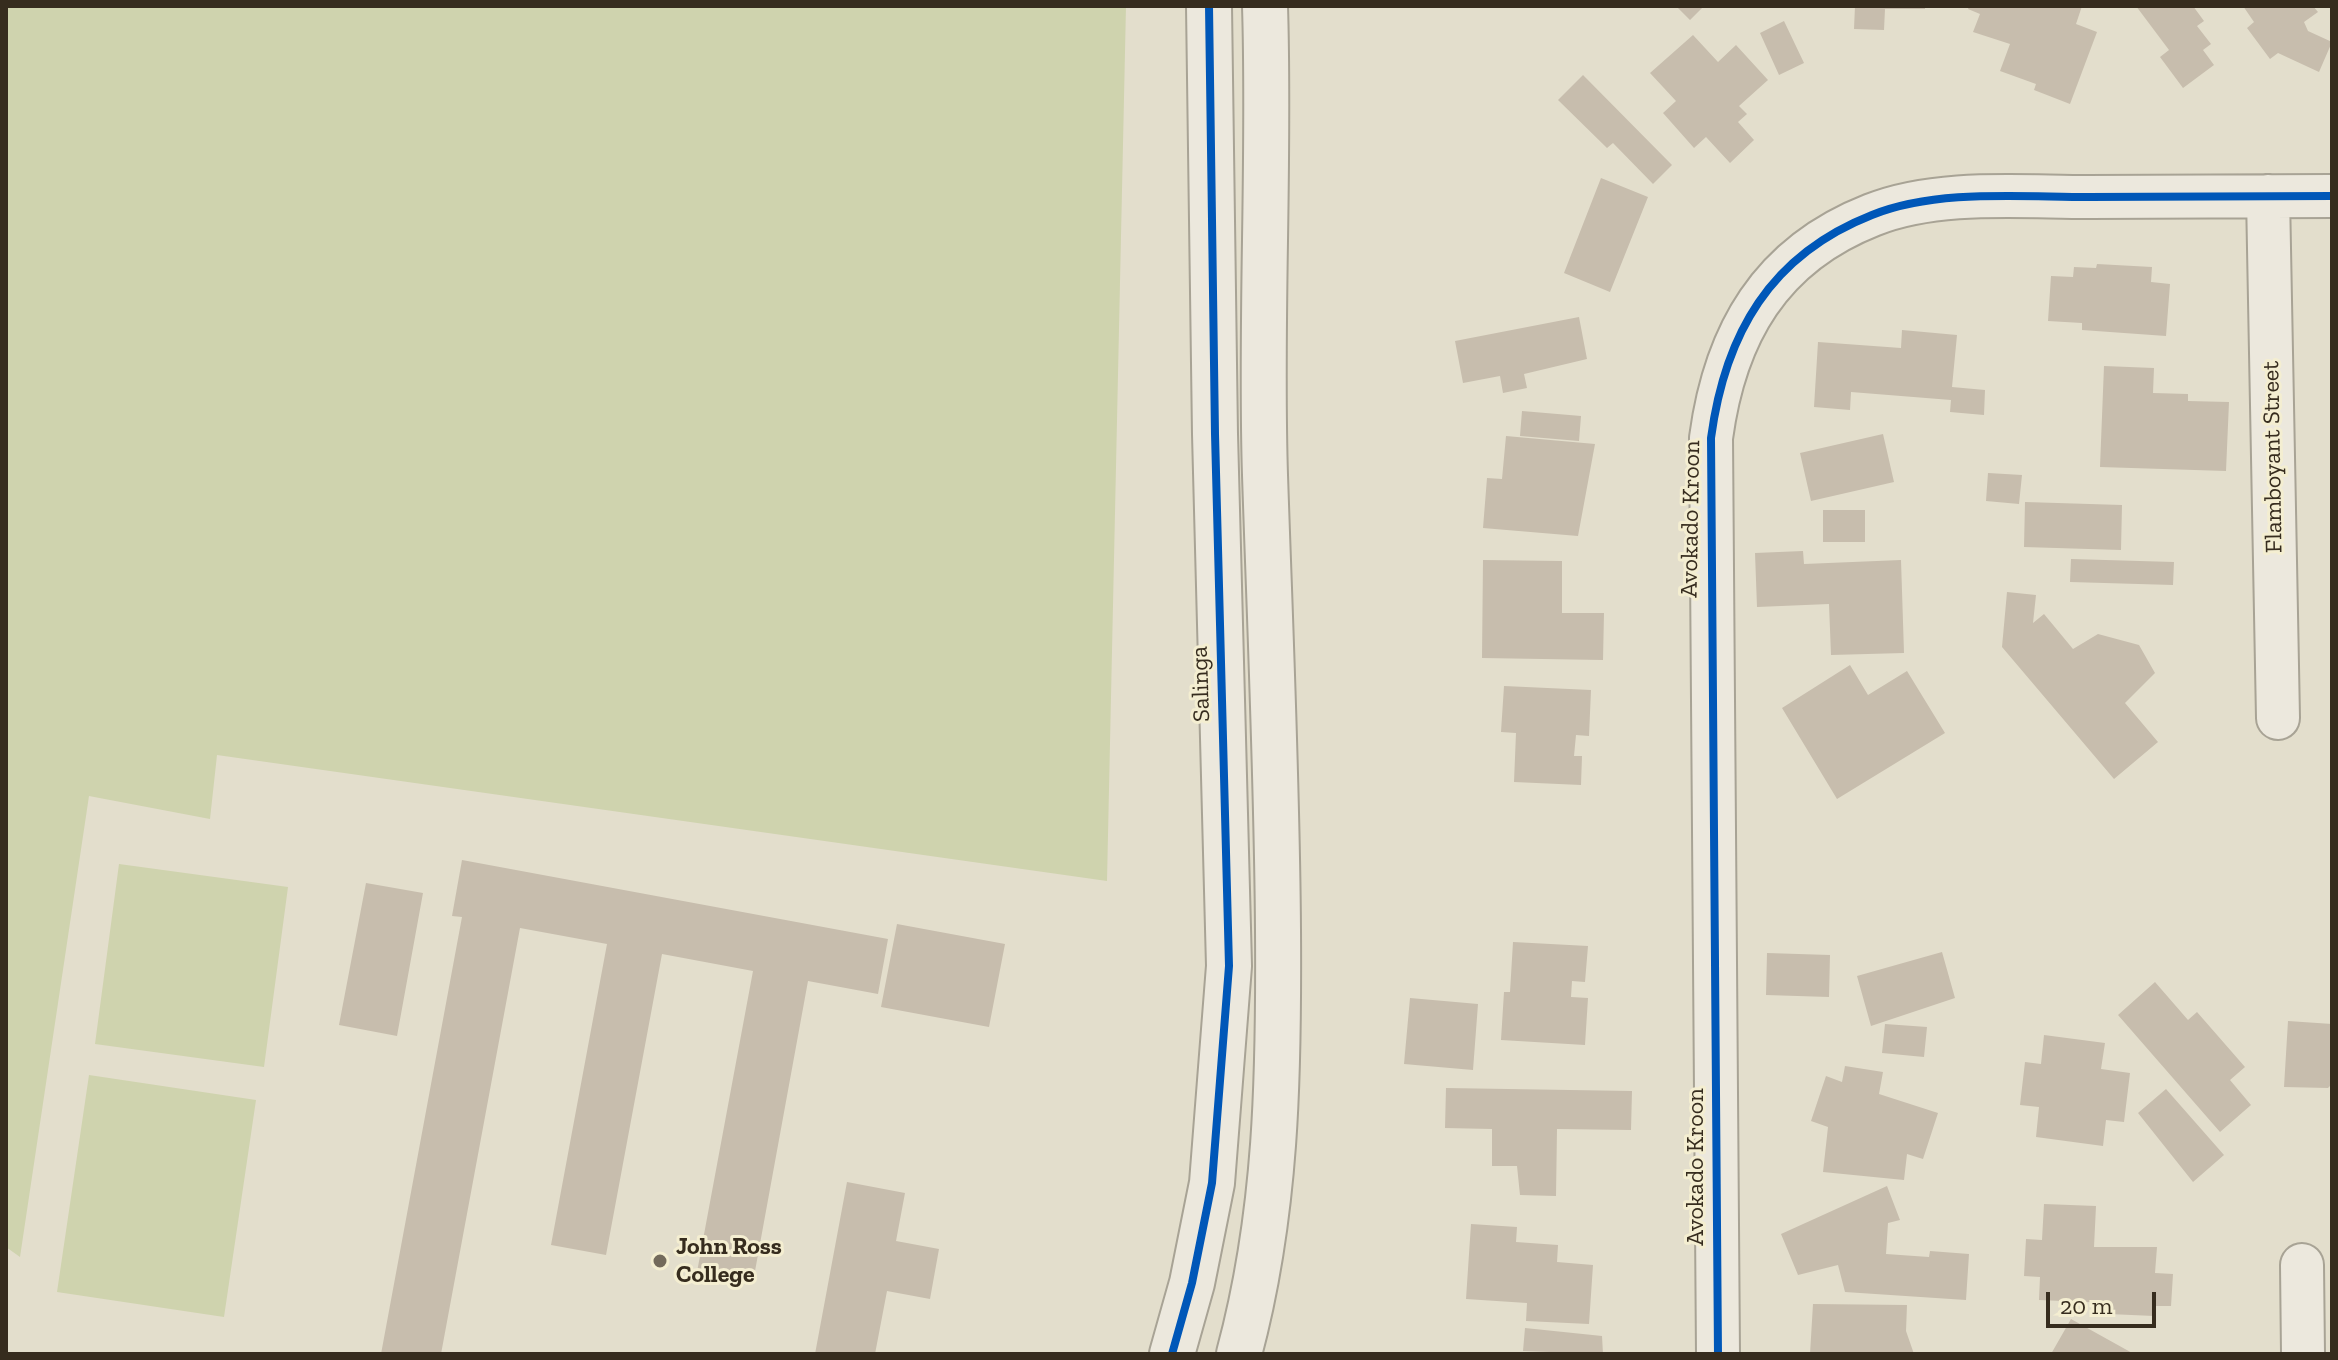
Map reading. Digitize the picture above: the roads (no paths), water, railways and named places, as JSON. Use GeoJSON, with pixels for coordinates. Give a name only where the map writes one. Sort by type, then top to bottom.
{"type":"FeatureCollection","features":[{"type":"Feature","properties":{"kind":"street","name":"Salinga"},"geometry":{"type":"LineString","coordinates":[[1172,1354],[1192,1283],[1212,1183],[1229,966],[1215,434],[1209,6]]}},
{"type":"Feature","properties":{"kind":"street"},"geometry":{"type":"LineString","coordinates":[[1239,1354],[1266,1226],[1276,1136],[1279,1044],[1278,889],[1264,451],[1268,15]]}},
{"type":"Feature","properties":{"kind":"street","name":"Flamboyant Street"},"geometry":{"type":"LineString","coordinates":[[2268,196],[2278,718]]}},
{"type":"Feature","properties":{"kind":"street","name":"Avokado Kroon"},"geometry":{"type":"LineString","coordinates":[[1718,1354],[1709,519],[1711,438],[1717,388],[1749,316],[1781,272],[1816,243],[1873,214],[1932,201],[2004,197],[2332,196]]}},
{"type":"Feature","properties":{"kind":"street"},"geometry":{"type":"LineString","coordinates":[[2302,1265],[2303,1354]]}},
{"type":"Feature","properties":{"kind":"place","name":"John Ross College"},"geometry":{"type":"Point","coordinates":[660,1261]}}]}
